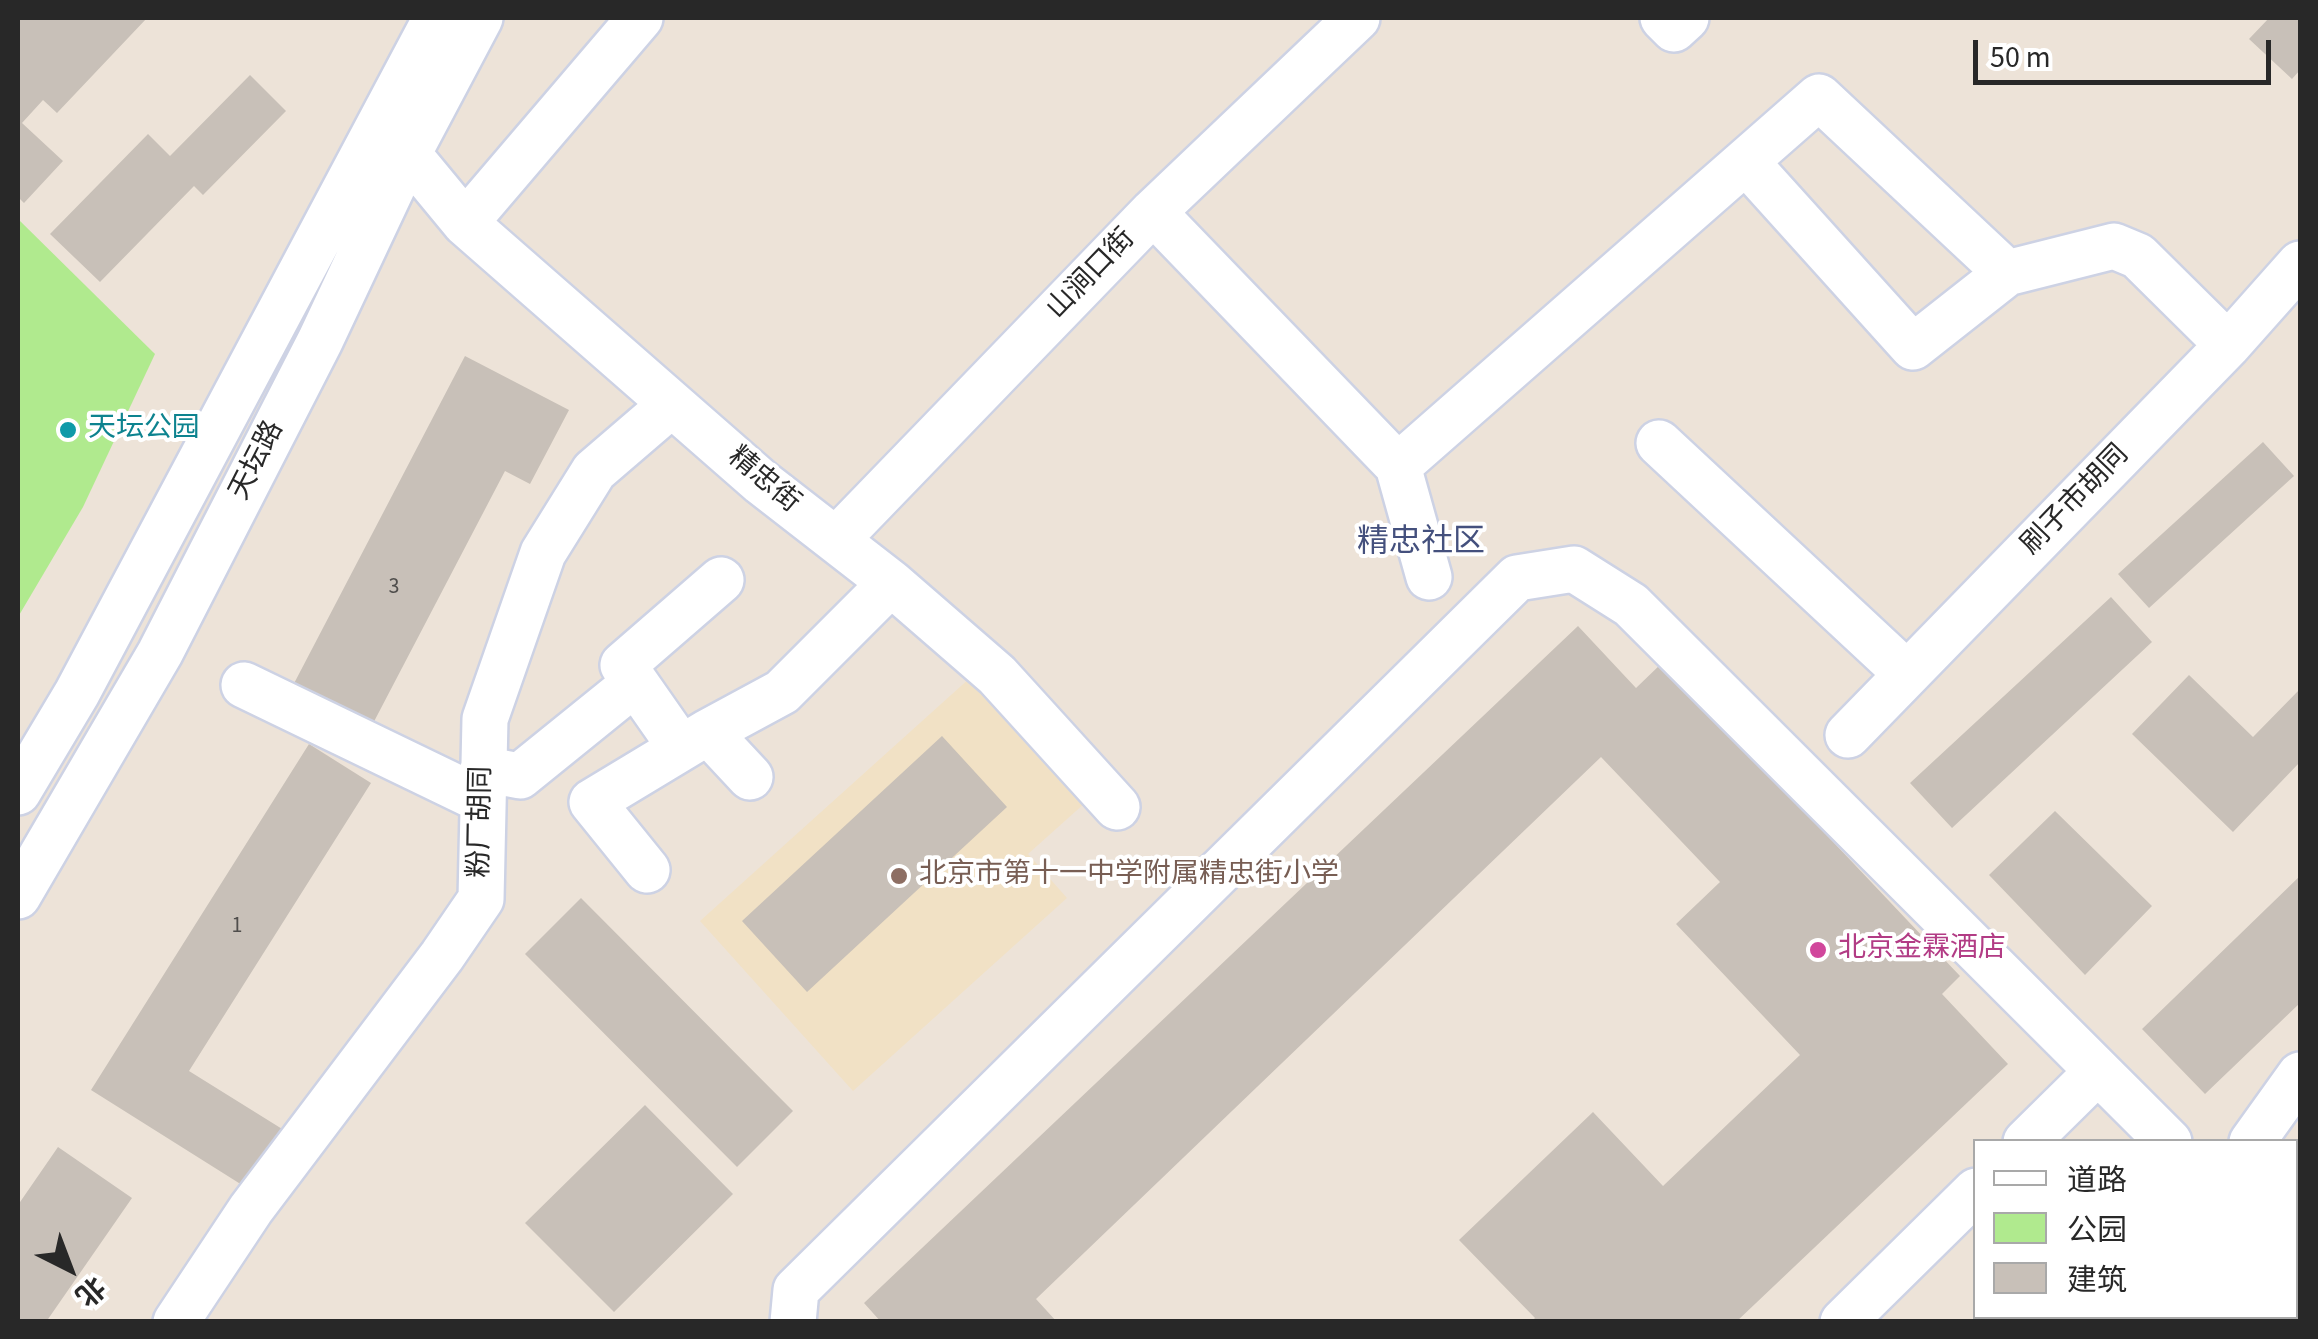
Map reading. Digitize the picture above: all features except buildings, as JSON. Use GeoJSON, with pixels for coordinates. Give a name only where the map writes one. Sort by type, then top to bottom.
{"type":"FeatureCollection","features":[{"type":"Feature","properties":{"kind":"street","name":"天坛路"},"geometry":{"type":"LineString","coordinates":[[18,792],[78,693],[436,18]]}},
{"type":"Feature","properties":{"kind":"street","name":"天坛路"},"geometry":{"type":"LineString","coordinates":[[18,896],[160,653],[320,341],[408,154],[480,18]]}},
{"type":"Feature","properties":{"kind":"street"},"geometry":{"type":"LineString","coordinates":[[465,223],[640,18]]}},
{"type":"Feature","properties":{"kind":"street","name":"山涧口街"},"geometry":{"type":"LineString","coordinates":[[836,540],[1153,212],[1357,18]]}},
{"type":"Feature","properties":{"kind":"street"},"geometry":{"type":"LineString","coordinates":[[1663,18],[1674,30],[1686,18]]}},
{"type":"Feature","properties":{"kind":"street"},"geometry":{"type":"LineString","coordinates":[[1398,466],[1820,97],[2007,273]]}},
{"type":"Feature","properties":{"kind":"street","name":"精忠街"},"geometry":{"type":"LineString","coordinates":[[408,154],[465,223],[762,482],[892,584],[996,675],[1117,808]]}},
{"type":"Feature","properties":{"kind":"street"},"geometry":{"type":"LineString","coordinates":[[1747,163],[1913,347],[2007,273],[2114,246],[2138,256],[2228,345]]}},
{"type":"Feature","properties":{"kind":"street"},"geometry":{"type":"LineString","coordinates":[[1153,212],[1398,466],[1429,577]]}},
{"type":"Feature","properties":{"kind":"street","name":"刷子市胡同"},"geometry":{"type":"LineString","coordinates":[[1848,734],[2228,345],[2300,264]]}},
{"type":"Feature","properties":{"kind":"street","name":"粉厂胡同"},"geometry":{"type":"LineString","coordinates":[[176,1322],[251,1209],[481,899],[485,719],[543,553],[594,471],[672,404]]}},
{"type":"Feature","properties":{"kind":"street"},"geometry":{"type":"LineString","coordinates":[[1659,442],[1907,674]]}},
{"type":"Feature","properties":{"kind":"street"},"geometry":{"type":"LineString","coordinates":[[793,1322],[796,1290],[1517,578],[1574,569],[1630,605],[2167,1139]]}},
{"type":"Feature","properties":{"kind":"street"},"geometry":{"type":"LineString","coordinates":[[721,580],[623,665],[635,683],[694,740],[750,777]]}},
{"type":"Feature","properties":{"kind":"street"},"geometry":{"type":"LineString","coordinates":[[648,870],[592,802],[782,692],[892,584]]}},
{"type":"Feature","properties":{"kind":"street"},"geometry":{"type":"LineString","coordinates":[[244,685],[483,785],[520,776],[635,683]]}},
{"type":"Feature","properties":{"kind":"street"},"geometry":{"type":"LineString","coordinates":[[2029,1139],[2098,1071]]}},
{"type":"Feature","properties":{"kind":"street"},"geometry":{"type":"LineString","coordinates":[[2254,1139],[2300,1075]]}},
{"type":"Feature","properties":{"kind":"street"},"geometry":{"type":"LineString","coordinates":[[1843,1322],[1973,1195]]}},
{"type":"Feature","properties":{"kind":"shaded area","name":"北京市第十一中学附属精忠街小学"},"geometry":{"type":"Polygon","coordinates":[[[971,677],[1085,803],[1028,854],[1067,898],[853,1091],[700,921],[971,677]]]}},
{"type":"Feature","properties":{"kind":"green space","name":"天坛公园"},"geometry":{"type":"Polygon","coordinates":[[[18,219],[155,354],[83,507],[18,617],[18,219]]]}},
{"type":"Feature","properties":{"kind":"place","name":"天坛公园"},"geometry":{"type":"Point","coordinates":[68,430]}},
{"type":"Feature","properties":{"kind":"place","name":"北京市第十一中学附属精忠街小学"},"geometry":{"type":"Point","coordinates":[899,876]}},
{"type":"Feature","properties":{"kind":"place","name":"北京金霖酒店"},"geometry":{"type":"Point","coordinates":[1818,950]}},
{"type":"Feature","properties":{"kind":"district","name":"精忠社区"},"geometry":{"type":"Point","coordinates":[1421,544]}}]}
